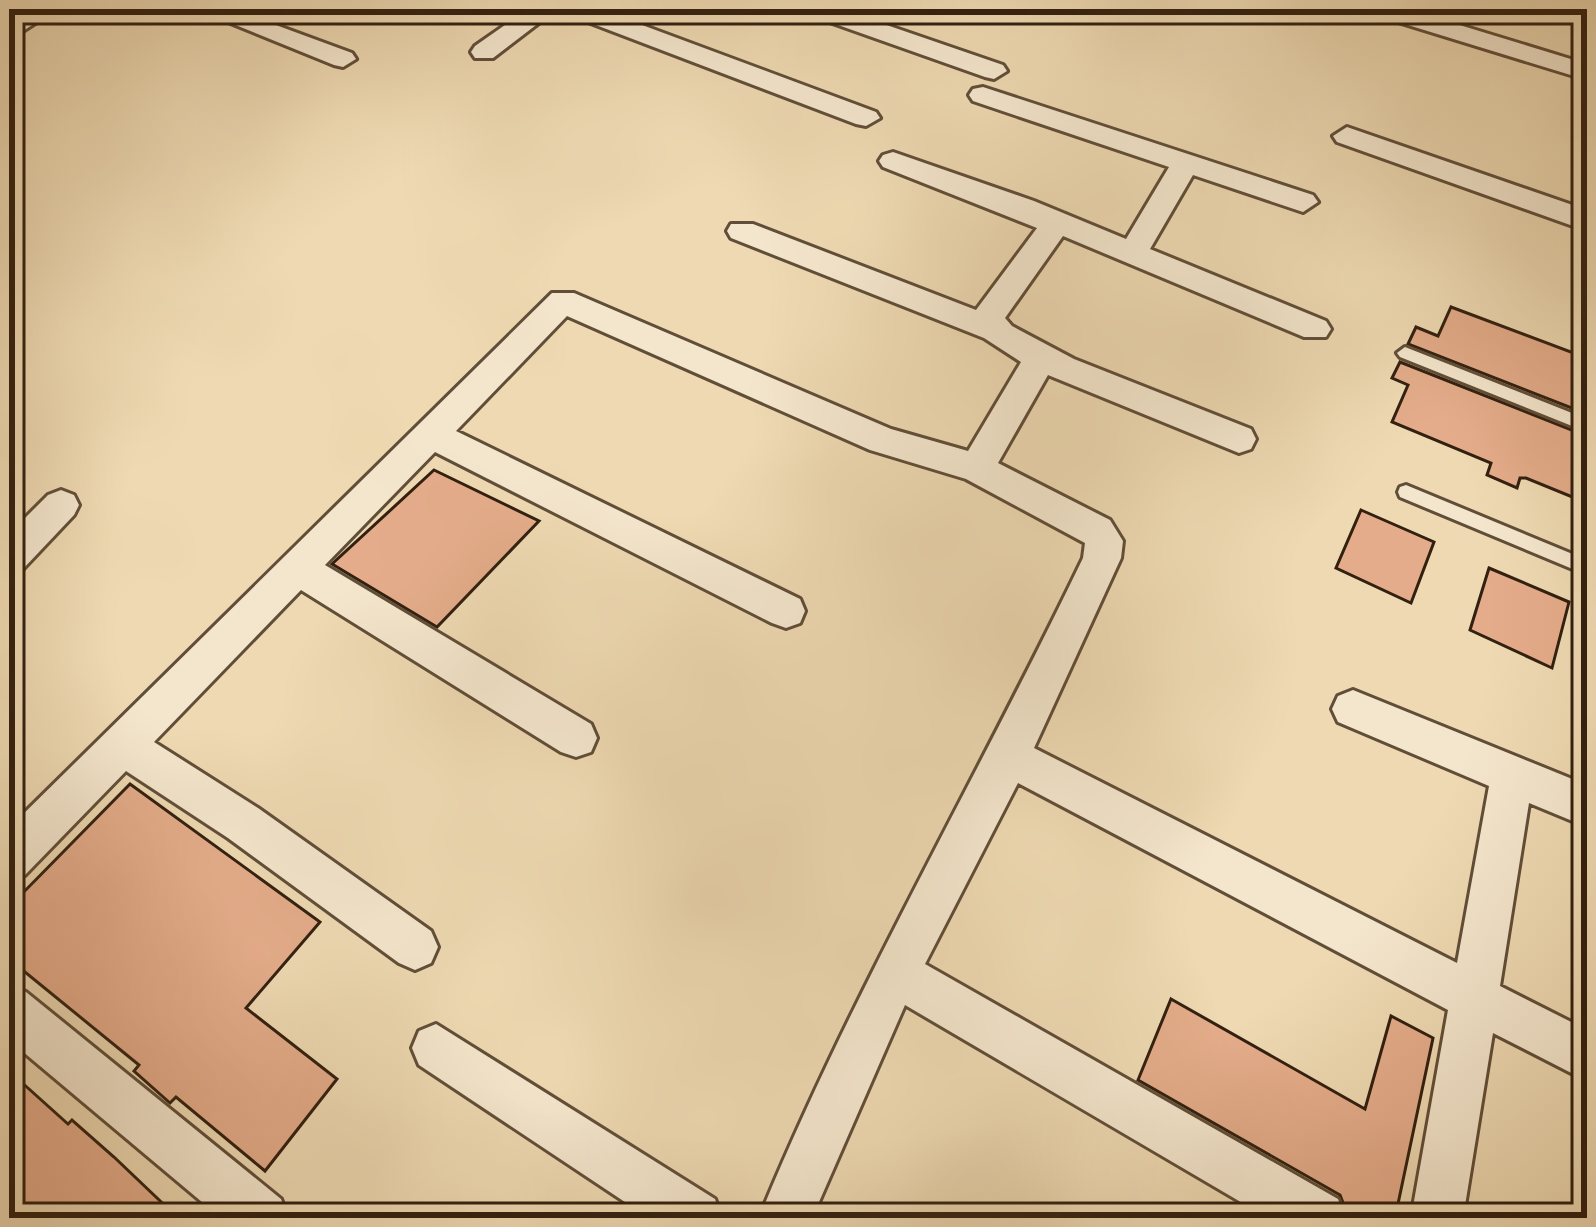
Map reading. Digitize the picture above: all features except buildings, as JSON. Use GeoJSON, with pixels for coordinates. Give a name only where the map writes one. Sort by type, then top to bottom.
{"type":"FeatureCollection","features":[{"type":"Feature","properties":{"kind":"street"},"geometry":{"type":"LineString","coordinates":[[9,32],[44,9]]}},
{"type":"Feature","properties":{"kind":"street"},"geometry":{"type":"LineString","coordinates":[[209,9],[343,59]]}},
{"type":"Feature","properties":{"kind":"street"},"geometry":{"type":"LineString","coordinates":[[484,52],[544,9]]}},
{"type":"Feature","properties":{"kind":"street"},"geometry":{"type":"LineString","coordinates":[[576,9],[866,118]]}},
{"type":"Feature","properties":{"kind":"street"},"geometry":{"type":"LineString","coordinates":[[816,9],[1186,163],[1303,202]]}},
{"type":"Feature","properties":{"kind":"street"},"geometry":{"type":"LineString","coordinates":[[1394,13],[1587,72]]}},
{"type":"Feature","properties":{"kind":"street"},"geometry":{"type":"LineString","coordinates":[[1347,136],[1587,221]]}},
{"type":"Feature","properties":{"kind":"street"},"geometry":{"type":"LineString","coordinates":[[893,161],[1315,329]]}},
{"type":"Feature","properties":{"kind":"street"},"geometry":{"type":"LineString","coordinates":[[1132,254],[1186,163]]}},
{"type":"Feature","properties":{"kind":"street"},"geometry":{"type":"LineString","coordinates":[[989,328],[990,314],[1053,231],[1052,221]]}},
{"type":"Feature","properties":{"kind":"street"},"geometry":{"type":"LineString","coordinates":[[742,231],[989,328],[1041,358],[1238,439]]}},
{"type":"Feature","properties":{"kind":"street"},"geometry":{"type":"LineString","coordinates":[[9,859],[563,301],[882,440],[977,468],[1082,521],[1104,541],[1102,558],[1009,757],[895,973],[785,1218]]}},
{"type":"Feature","properties":{"kind":"street"},"geometry":{"type":"LineString","coordinates":[[977,468],[1041,358]]}},
{"type":"Feature","properties":{"kind":"street"},"geometry":{"type":"LineString","coordinates":[[431,434],[786,611]]}},
{"type":"Feature","properties":{"kind":"street"},"geometry":{"type":"LineString","coordinates":[[9,559],[62,505]]}},
{"type":"Feature","properties":{"kind":"street"},"geometry":{"type":"LineString","coordinates":[[298,568],[576,738]]}},
{"type":"Feature","properties":{"kind":"street"},"geometry":{"type":"LineString","coordinates":[[1353,709],[1587,806]]}},
{"type":"Feature","properties":{"kind":"street"},"geometry":{"type":"LineString","coordinates":[[122,745],[243,823],[415,947]]}},
{"type":"Feature","properties":{"kind":"street"},"geometry":{"type":"LineString","coordinates":[[1009,757],[1587,1056]]}},
{"type":"Feature","properties":{"kind":"street"},"geometry":{"type":"LineString","coordinates":[[1437,1218],[1512,776]]}},
{"type":"Feature","properties":{"kind":"street"},"geometry":{"type":"LineString","coordinates":[[895,973],[1319,1218]]}},
{"type":"Feature","properties":{"kind":"street"},"geometry":{"type":"LineString","coordinates":[[9,1009],[262,1218]]}},
{"type":"Feature","properties":{"kind":"street"},"geometry":{"type":"LineString","coordinates":[[436,1048],[696,1218]]}},
{"type":"Feature","properties":{"kind":"lane"},"geometry":{"type":"LineString","coordinates":[[1405,353],[1587,426]]}},
{"type":"Feature","properties":{"kind":"lane"},"geometry":{"type":"LineString","coordinates":[[1406,491],[1587,568]]}}]}
